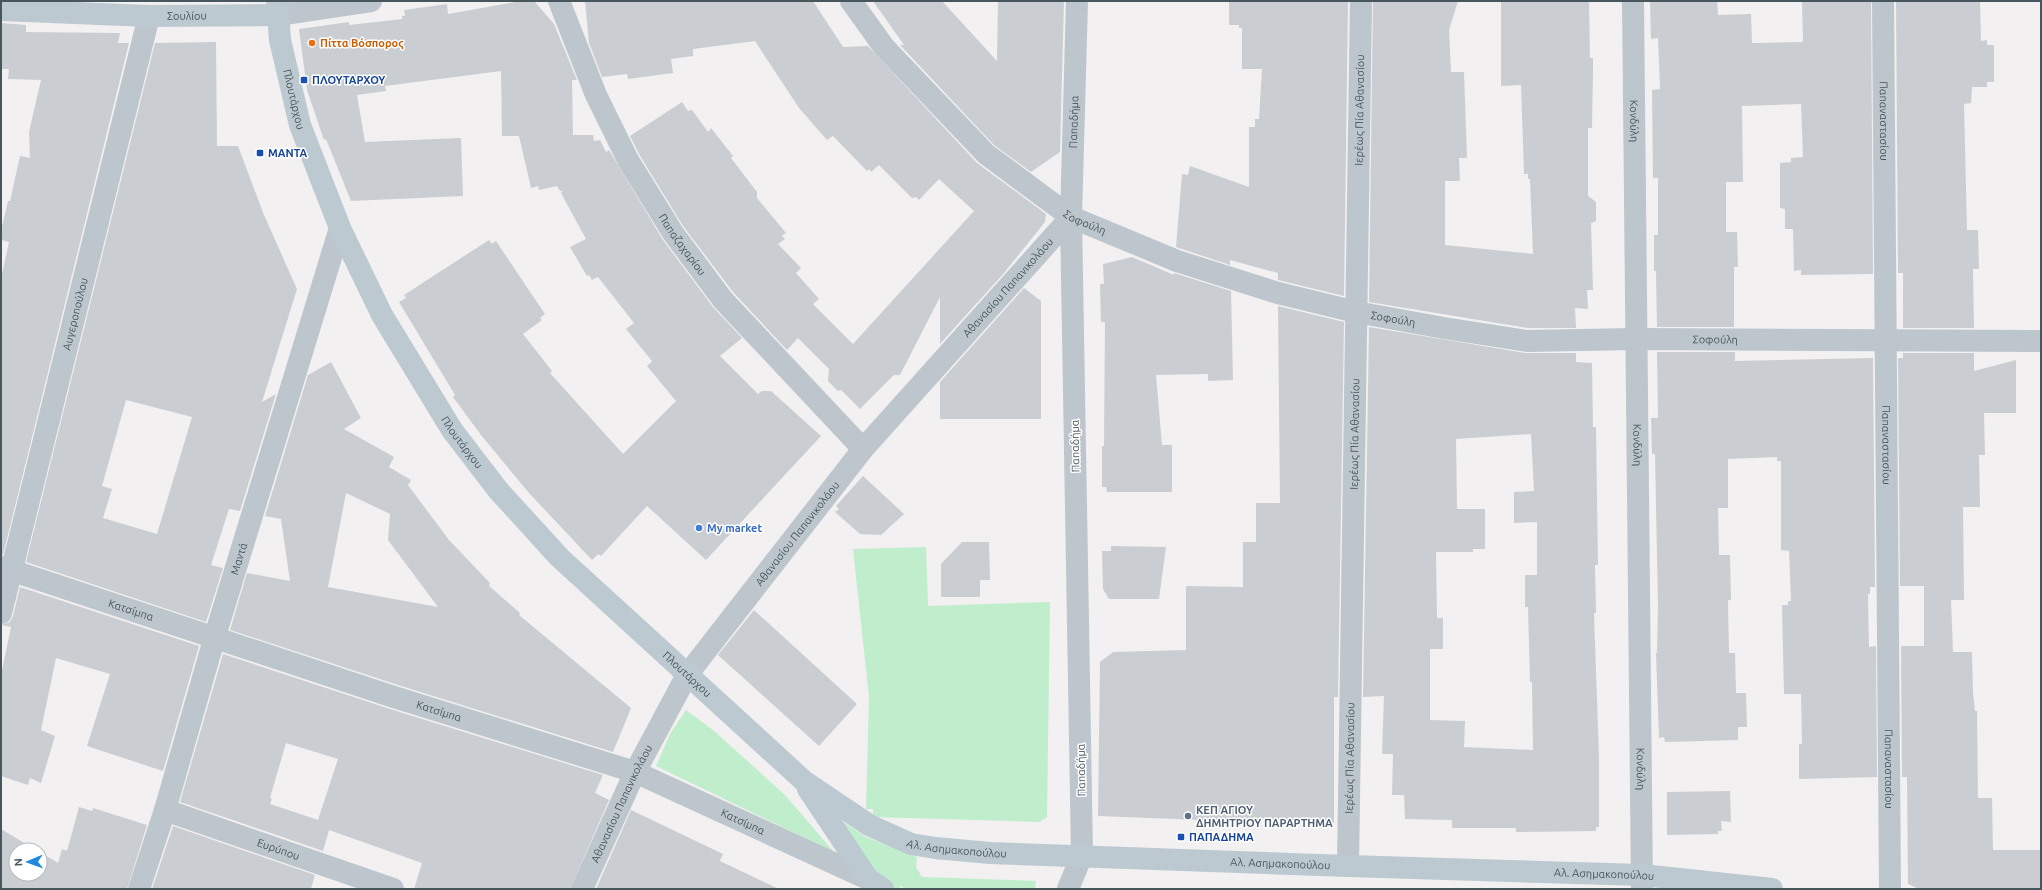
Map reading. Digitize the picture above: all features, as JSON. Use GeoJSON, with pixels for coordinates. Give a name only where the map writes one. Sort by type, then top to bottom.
{"type":"FeatureCollection","features":[{"type":"Feature","properties":{"kind":"street","name":"Σουλίου"},"geometry":{"type":"LineString","coordinates":[[1,10],[148,16],[372,1]]}},
{"type":"Feature","properties":{"kind":"street","name":"Παπαζαχαρίου"},"geometry":{"type":"LineString","coordinates":[[559,1],[596,95],[628,160],[673,233],[723,300],[863,449]]}},
{"type":"Feature","properties":{"kind":"street","name":"Σοφούλη"},"geometry":{"type":"LineString","coordinates":[[851,1],[884,47],[986,154],[1071,217],[1177,261],[1278,293],[1356,312],[1527,341],[1636,339],[2041,341]]}},
{"type":"Feature","properties":{"kind":"street","name":"Παπαδήμα"},"geometry":{"type":"LineString","coordinates":[[1068,889],[1082,855],[1071,217],[1077,1]]}},
{"type":"Feature","properties":{"kind":"street","name":"Ιερέως Πία Αθανασίου"},"geometry":{"type":"LineString","coordinates":[[1348,866],[1361,1]]}},
{"type":"Feature","properties":{"kind":"street","name":"Κονδύλη"},"geometry":{"type":"LineString","coordinates":[[1633,1],[1642,882]]}},
{"type":"Feature","properties":{"kind":"street","name":"Παπαναστασίου"},"geometry":{"type":"LineString","coordinates":[[1883,1],[1890,889]]}},
{"type":"Feature","properties":{"kind":"street","name":"Πλουτάρχου"},"geometry":{"type":"LineString","coordinates":[[277,8],[280,40],[300,125],[340,228],[386,322],[452,430],[498,490],[559,557],[804,781]]}},
{"type":"Feature","properties":{"kind":"street","name":"Αυγεροπούλου"},"geometry":{"type":"LineString","coordinates":[[1,613],[6,568],[148,16]]}},
{"type":"Feature","properties":{"kind":"street","name":"Αθανασίου Παπανικολάου"},"geometry":{"type":"LineString","coordinates":[[582,889],[635,772],[687,675],[863,449],[1071,217]]}},
{"type":"Feature","properties":{"kind":"street","name":"Μαντά"},"geometry":{"type":"LineString","coordinates":[[139,889],[165,810],[215,636],[340,228]]}},
{"type":"Feature","properties":{"kind":"street","name":"Κατσίμπα"},"geometry":{"type":"LineString","coordinates":[[6,568],[215,636],[394,697],[635,772],[875,884]]}},
{"type":"Feature","properties":{"kind":"street","name":"Κατσίμπα"},"geometry":{"type":"LineString","coordinates":[[804,781],[875,884]]}},
{"type":"Feature","properties":{"kind":"street","name":"Αλ. Ασημακοπούλου"},"geometry":{"type":"LineString","coordinates":[[804,781],[869,825],[911,844],[935,848],[990,853],[1082,855],[1348,866],[1772,889]]}},
{"type":"Feature","properties":{"kind":"street","name":"Ευρύπου"},"geometry":{"type":"LineString","coordinates":[[165,810],[393,889]]}},
{"type":"Feature","properties":{"kind":"green space"},"geometry":{"type":"Polygon","coordinates":[[[926,547],[928,606],[1050,602],[1047,817],[1040,822],[873,817],[873,809],[866,809],[869,697],[853,549],[926,547]]]}},
{"type":"Feature","properties":{"kind":"green space"},"geometry":{"type":"Polygon","coordinates":[[[686,710],[713,730],[785,795],[834,852],[656,766],[670,734],[686,710]]]}},
{"type":"Feature","properties":{"kind":"green space"},"geometry":{"type":"Polygon","coordinates":[[[812,800],[864,836],[917,857],[916,867],[922,877],[1036,881],[1035,889],[906,889],[901,886],[899,889],[894,889],[864,862],[812,800]]]}},
{"type":"Feature","properties":{"kind":"building"},"geometry":{"type":"Polygon","coordinates":[[[521,1],[534,1],[554,24],[577,80],[572,80],[573,135],[593,135],[594,141],[600,140],[606,152],[609,150],[663,240],[713,307],[742,338],[720,356],[758,394],[762,391],[771,391],[821,436],[706,560],[647,506],[601,556],[598,554],[592,560],[529,493],[481,435],[453,397],[455,395],[399,302],[406,298],[404,295],[489,240],[492,244],[496,241],[545,314],[540,318],[542,320],[523,334],[552,371],[550,373],[623,454],[676,401],[647,366],[652,361],[626,329],[634,323],[598,277],[592,280],[589,275],[587,276],[570,247],[586,239],[561,193],[563,191],[560,191],[557,186],[539,190],[538,186],[531,188],[519,136],[502,136],[501,71],[385,86],[386,91],[357,95],[365,142],[461,138],[463,196],[351,201],[326,139],[324,140],[307,90],[299,29],[349,22],[349,25],[402,19],[402,16],[405,16],[404,10],[447,4],[448,14],[521,1]]]}},
{"type":"Feature","properties":{"kind":"building"},"geometry":{"type":"Polygon","coordinates":[[[585,1],[813,1],[843,47],[868,46],[977,163],[1046,214],[1045,222],[1004,273],[940,344],[940,297],[900,375],[894,375],[860,409],[841,390],[838,391],[828,381],[829,369],[798,338],[787,350],[733,292],[683,226],[639,154],[630,136],[682,102],[688,111],[692,110],[708,132],[711,128],[733,156],[731,158],[757,192],[757,198],[786,233],[782,236],[785,239],[778,244],[801,268],[796,273],[819,299],[813,304],[853,344],[974,211],[939,179],[919,200],[916,197],[912,198],[879,165],[871,172],[869,169],[867,171],[833,136],[827,140],[799,108],[755,41],[693,49],[693,56],[671,59],[673,73],[628,79],[627,74],[602,77],[589,43],[585,1]]]}},
{"type":"Feature","properties":{"kind":"building"},"geometry":{"type":"Polygon","coordinates":[[[873,1],[942,1],[997,61],[998,1],[1064,1],[1060,152],[1031,172],[994,145],[900,45],[904,45],[873,1]]]}},
{"type":"Feature","properties":{"kind":"building"},"geometry":{"type":"Polygon","coordinates":[[[1229,1],[1348,1],[1344,296],[1278,280],[1278,273],[1230,260],[1230,265],[1176,247],[1182,174],[1188,175],[1190,166],[1249,187],[1249,127],[1255,127],[1255,119],[1259,119],[1262,69],[1242,69],[1242,28],[1239,28],[1239,25],[1229,25],[1229,1]]]}},
{"type":"Feature","properties":{"kind":"building"},"geometry":{"type":"Polygon","coordinates":[[[1373,1],[1458,1],[1449,30],[1451,72],[1464,72],[1467,158],[1459,158],[1460,181],[1445,181],[1445,245],[1533,254],[1530,179],[1528,179],[1528,174],[1524,174],[1521,85],[1501,86],[1501,1],[1589,1],[1590,58],[1593,58],[1593,71],[1592,128],[1588,128],[1588,196],[1596,202],[1596,221],[1591,223],[1593,290],[1587,290],[1588,309],[1575,308],[1576,328],[1528,328],[1369,302],[1373,1]]]}},
{"type":"Feature","properties":{"kind":"building"},"geometry":{"type":"Polygon","coordinates":[[[1650,1],[1717,1],[1718,15],[1751,14],[1752,43],[1803,42],[1802,1],[1871,1],[1873,274],[1801,275],[1801,270],[1794,271],[1793,229],[1785,229],[1785,209],[1780,208],[1780,163],[1791,162],[1791,158],[1803,157],[1801,104],[1742,106],[1743,182],[1726,182],[1726,232],[1737,232],[1738,267],[1734,267],[1734,327],[1657,327],[1654,235],[1658,235],[1658,178],[1653,178],[1652,90],[1660,89],[1658,38],[1651,39],[1650,1]]]}},
{"type":"Feature","properties":{"kind":"building"},"geometry":{"type":"Polygon","coordinates":[[[1896,1],[1980,1],[1981,41],[1987,40],[1987,45],[1994,45],[1994,82],[1987,82],[1987,87],[1972,87],[1971,103],[1964,104],[1967,230],[1978,230],[1979,269],[1973,269],[1974,328],[1903,328],[1903,273],[1898,273],[1896,1]]]}},
{"type":"Feature","properties":{"kind":"building"},"geometry":{"type":"Polygon","coordinates":[[[1,23],[26,25],[26,32],[120,33],[118,43],[129,43],[3,555],[1,555],[1,279],[9,242],[1,240],[1,231],[8,201],[10,201],[20,156],[30,158],[29,132],[41,80],[8,79],[9,69],[1,69],[1,23]]]}},
{"type":"Feature","properties":{"kind":"building"},"geometry":{"type":"Polygon","coordinates":[[[216,42],[217,146],[238,146],[264,215],[297,289],[262,402],[276,394],[240,511],[229,509],[211,565],[223,568],[206,622],[26,562],[155,43],[216,42]],[[126,400],[102,486],[112,489],[103,518],[157,534],[192,417],[126,400]]]}},
{"type":"Feature","properties":{"kind":"building"},"geometry":{"type":"Polygon","coordinates":[[[1132,257],[1174,275],[1174,273],[1231,291],[1233,380],[1208,381],[1208,374],[1156,375],[1162,445],[1172,445],[1172,492],[1107,492],[1106,487],[1102,487],[1102,446],[1104,446],[1105,322],[1101,322],[1100,284],[1104,284],[1103,264],[1132,257]]]}},
{"type":"Feature","properties":{"kind":"building"},"geometry":{"type":"Polygon","coordinates":[[[1024,288],[1041,301],[1041,419],[940,419],[940,382],[1024,288]]]}},
{"type":"Feature","properties":{"kind":"building"},"geometry":{"type":"Polygon","coordinates":[[[1278,306],[1344,322],[1338,697],[1334,697],[1334,823],[1253,819],[1253,822],[1098,816],[1100,662],[1113,652],[1186,650],[1186,586],[1243,587],[1243,542],[1256,542],[1256,503],[1280,503],[1278,306]]]}},
{"type":"Feature","properties":{"kind":"building"},"geometry":{"type":"Polygon","coordinates":[[[1369,327],[1525,353],[1576,353],[1576,362],[1592,363],[1593,427],[1596,427],[1598,565],[1595,565],[1596,613],[1594,613],[1599,758],[1599,827],[1596,827],[1596,831],[1516,832],[1516,828],[1452,828],[1452,820],[1405,819],[1404,795],[1392,795],[1393,754],[1382,754],[1384,696],[1363,697],[1369,327]],[[1531,434],[1456,439],[1457,509],[1485,509],[1485,549],[1473,549],[1473,552],[1436,552],[1437,618],[1443,618],[1443,649],[1430,649],[1430,720],[1465,721],[1464,747],[1533,750],[1532,682],[1530,682],[1528,607],[1525,607],[1525,575],[1537,575],[1537,522],[1514,523],[1514,492],[1534,491],[1531,434]]]}},
{"type":"Feature","properties":{"kind":"building"},"geometry":{"type":"Polygon","coordinates":[[[1657,352],[1735,352],[1735,361],[1873,358],[1875,587],[1870,587],[1870,594],[1868,594],[1869,647],[1876,646],[1877,777],[1799,779],[1799,744],[1802,744],[1801,694],[1784,694],[1782,605],[1788,605],[1788,601],[1791,601],[1789,551],[1781,550],[1781,461],[1777,461],[1777,457],[1728,459],[1728,508],[1718,508],[1719,555],[1730,555],[1731,600],[1728,600],[1729,653],[1735,653],[1736,693],[1746,693],[1747,727],[1738,727],[1738,740],[1665,742],[1664,737],[1659,738],[1656,653],[1658,606],[1655,454],[1652,454],[1651,418],[1658,418],[1657,352]]]}},
{"type":"Feature","properties":{"kind":"building"},"geometry":{"type":"Polygon","coordinates":[[[1903,353],[1974,353],[1974,371],[2016,360],[2016,413],[1984,413],[1985,455],[1979,455],[1980,507],[1963,507],[1964,600],[1951,600],[1953,652],[1972,652],[1973,692],[1975,711],[1977,711],[1978,798],[1992,798],[1993,850],[2041,850],[2041,889],[1919,889],[1908,884],[1907,777],[1902,777],[1901,646],[1924,646],[1924,586],[1900,586],[1898,358],[1903,358],[1903,353]]]}},
{"type":"Feature","properties":{"kind":"building"},"geometry":{"type":"Polygon","coordinates":[[[331,362],[361,418],[344,429],[394,457],[389,467],[411,480],[408,485],[449,540],[490,583],[489,586],[520,613],[519,615],[631,708],[613,752],[398,685],[230,630],[247,573],[290,581],[281,519],[265,516],[308,375],[331,362]],[[346,493],[328,587],[438,607],[388,540],[390,514],[346,493]]]}},
{"type":"Feature","properties":{"kind":"building"},"geometry":{"type":"Polygon","coordinates":[[[863,476],[904,514],[881,535],[860,534],[835,512],[839,509],[836,506],[863,476]]]}},
{"type":"Feature","properties":{"kind":"building"},"geometry":{"type":"Polygon","coordinates":[[[962,542],[989,542],[990,580],[980,580],[980,597],[941,597],[941,564],[962,542]]]}},
{"type":"Feature","properties":{"kind":"building"},"geometry":{"type":"Polygon","coordinates":[[[1111,546],[1166,547],[1159,599],[1109,599],[1103,589],[1102,551],[1111,551],[1111,546]]]}},
{"type":"Feature","properties":{"kind":"building"},"geometry":{"type":"Polygon","coordinates":[[[20,587],[199,646],[163,771],[87,746],[110,674],[56,658],[41,730],[55,736],[41,783],[30,778],[28,785],[1,776],[1,675],[11,627],[1,625],[10,622],[13,616],[20,587]]]}},
{"type":"Feature","properties":{"kind":"building"},"geometry":{"type":"Polygon","coordinates":[[[754,610],[857,704],[819,746],[718,655],[754,610]]]}},
{"type":"Feature","properties":{"kind":"building"},"geometry":{"type":"Polygon","coordinates":[[[223,654],[390,709],[603,775],[595,793],[609,800],[570,889],[414,889],[422,863],[329,830],[323,851],[180,802],[223,654]],[[286,743],[270,798],[272,799],[270,804],[318,820],[338,759],[286,743]]]}},
{"type":"Feature","properties":{"kind":"building"},"geometry":{"type":"Polygon","coordinates":[[[1730,791],[1731,822],[1721,821],[1722,831],[1718,831],[1718,834],[1667,835],[1667,792],[1730,791]]]}},
{"type":"Feature","properties":{"kind":"building"},"geometry":{"type":"Polygon","coordinates":[[[79,807],[92,811],[93,808],[147,825],[127,889],[1,889],[1,829],[23,842],[8,842],[8,882],[48,882],[48,857],[58,863],[62,849],[67,851],[79,807]]]}},
{"type":"Feature","properties":{"kind":"building"},"geometry":{"type":"Polygon","coordinates":[[[631,810],[723,854],[720,861],[779,889],[596,889],[631,810]]]}},
{"type":"Feature","properties":{"kind":"building"},"geometry":{"type":"Polygon","coordinates":[[[173,826],[315,875],[311,889],[152,889],[173,826]]]}},
{"type":"Feature","properties":{"kind":"place","name":"Πίττα Βόσπορος"},"geometry":{"type":"Point","coordinates":[312,43]}},
{"type":"Feature","properties":{"kind":"place","name":"ΠΛΟΥΤΑΡΧΟΥ"},"geometry":{"type":"Point","coordinates":[304,80]}},
{"type":"Feature","properties":{"kind":"place","name":"ΜΑΝΤΑ"},"geometry":{"type":"Point","coordinates":[260,153]}},
{"type":"Feature","properties":{"kind":"place","name":"My market"},"geometry":{"type":"Point","coordinates":[699,528]}},
{"type":"Feature","properties":{"kind":"place","name":"ΚΕΠ ΑΓΙΟΥ ΔΗΜΗΤΡΙΟΥ ΠΑΡΑΡΤΗΜΑ"},"geometry":{"type":"Point","coordinates":[1188,816]}},
{"type":"Feature","properties":{"kind":"place","name":"ΠΑΠΑΔΗΜΑ"},"geometry":{"type":"Point","coordinates":[1181,837]}}]}
